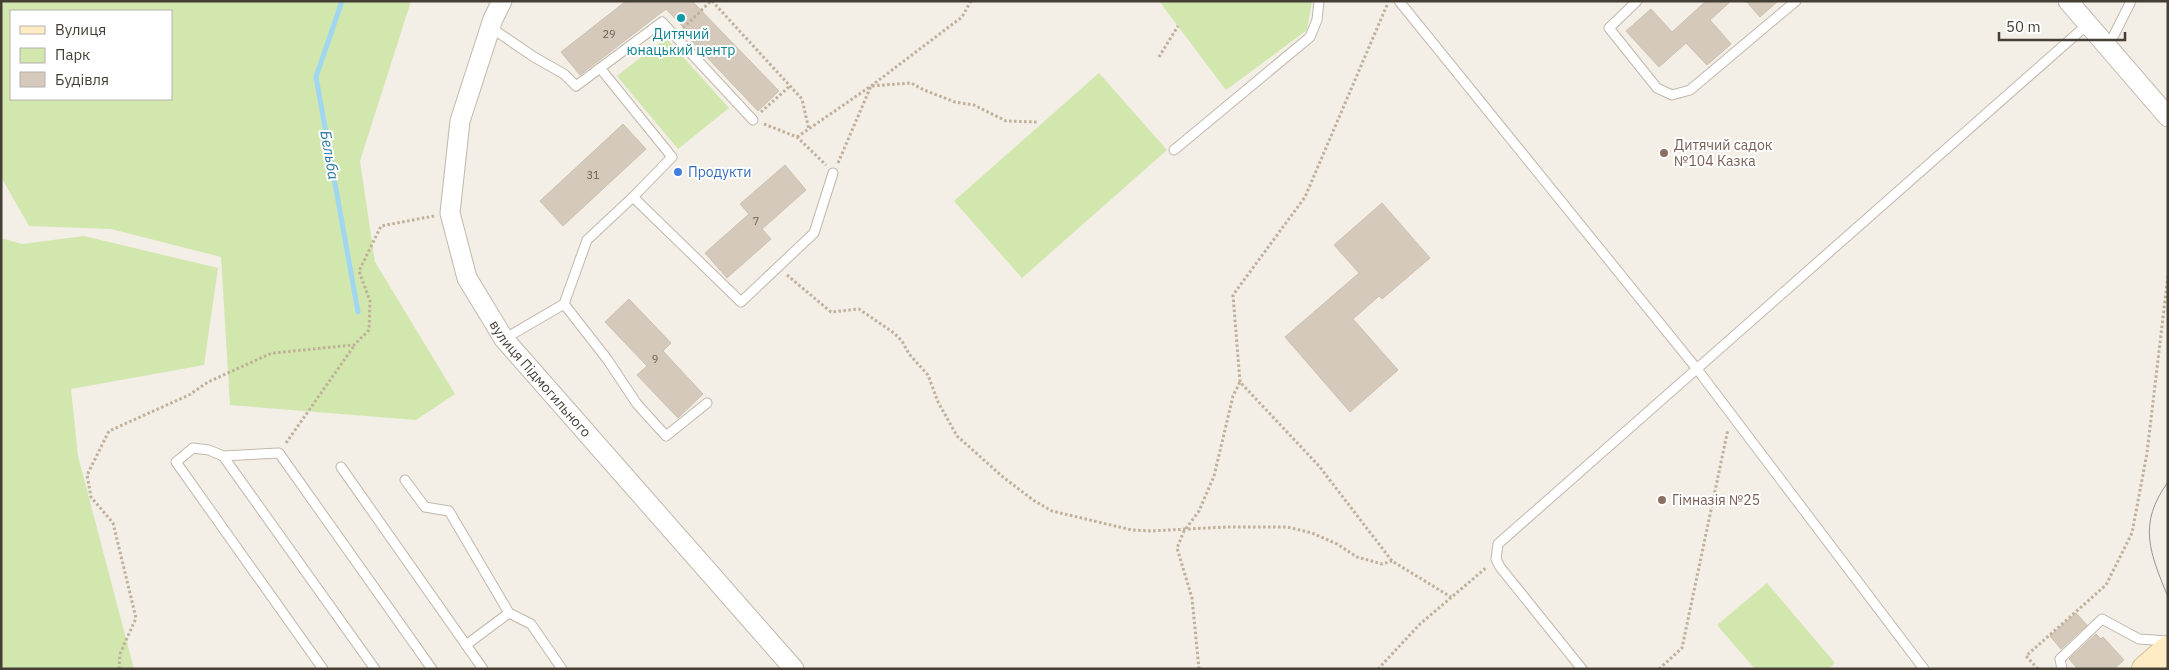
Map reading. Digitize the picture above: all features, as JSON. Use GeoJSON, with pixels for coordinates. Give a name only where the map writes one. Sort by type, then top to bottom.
{"type":"FeatureCollection","features":[{"type":"Feature","properties":{"kind":"main road"},"geometry":{"type":"LineString","coordinates":[[2146,669],[2168,649]]}},
{"type":"Feature","properties":{"kind":"street","name":"вулиця Підмогильного"},"geometry":{"type":"LineString","coordinates":[[502,1],[490,27],[460,121],[450,213],[467,278],[504,339],[794,669]]}},
{"type":"Feature","properties":{"kind":"street"},"geometry":{"type":"LineString","coordinates":[[2068,1],[2168,117]]}},
{"type":"Feature","properties":{"kind":"lane"},"geometry":{"type":"LineString","coordinates":[[1174,150],[1310,37],[1317,20],[1319,1]]}},
{"type":"Feature","properties":{"kind":"lane"},"geometry":{"type":"LineString","coordinates":[[1399,1],[1697,369],[1924,669]]}},
{"type":"Feature","properties":{"kind":"lane"},"geometry":{"type":"LineString","coordinates":[[1637,1],[1609,28],[1657,88],[1672,96],[1690,90],[1796,1]]}},
{"type":"Feature","properties":{"kind":"lane"},"geometry":{"type":"LineString","coordinates":[[2108,47],[2131,1]]}},
{"type":"Feature","properties":{"kind":"lane"},"geometry":{"type":"LineString","coordinates":[[490,27],[534,57],[564,74],[576,86],[662,22],[753,120]]}},
{"type":"Feature","properties":{"kind":"lane"},"geometry":{"type":"LineString","coordinates":[[1582,669],[1496,559],[1496,550],[1503,539],[2088,24]]}},
{"type":"Feature","properties":{"kind":"lane"},"geometry":{"type":"LineString","coordinates":[[504,339],[564,304],[588,240],[672,157],[600,68]]}},
{"type":"Feature","properties":{"kind":"lane"},"geometry":{"type":"LineString","coordinates":[[632,197],[741,302],[814,234],[834,173]]}},
{"type":"Feature","properties":{"kind":"lane"},"geometry":{"type":"LineString","coordinates":[[564,304],[607,359],[637,404],[666,436],[707,403]]}},
{"type":"Feature","properties":{"kind":"lane"},"geometry":{"type":"LineString","coordinates":[[323,669],[176,462],[192,448],[209,450],[223,456],[279,453],[432,669]]}},
{"type":"Feature","properties":{"kind":"lane"},"geometry":{"type":"LineString","coordinates":[[223,456],[375,669]]}},
{"type":"Feature","properties":{"kind":"lane"},"geometry":{"type":"LineString","coordinates":[[341,467],[483,669]]}},
{"type":"Feature","properties":{"kind":"lane"},"geometry":{"type":"LineString","coordinates":[[405,480],[425,507],[449,511],[509,613],[531,624],[562,669]]}},
{"type":"Feature","properties":{"kind":"lane"},"geometry":{"type":"LineString","coordinates":[[466,645],[509,613]]}},
{"type":"Feature","properties":{"kind":"lane"},"geometry":{"type":"LineString","coordinates":[[2062,669],[2060,659],[2102,619],[2139,639],[2168,641]]}},
{"type":"Feature","properties":{"kind":"path"},"geometry":{"type":"LineString","coordinates":[[675,36],[711,1],[802,99],[809,130]]}},
{"type":"Feature","properties":{"kind":"path"},"geometry":{"type":"LineString","coordinates":[[797,137],[871,86],[962,17],[971,1]]}},
{"type":"Feature","properties":{"kind":"path"},"geometry":{"type":"LineString","coordinates":[[1199,669],[1192,598],[1177,548],[1184,531],[1199,511],[1214,476],[1233,396],[1240,382],[1233,295],[1305,197],[1388,1]]}},
{"type":"Feature","properties":{"kind":"path"},"geometry":{"type":"LineString","coordinates":[[1159,57],[1178,26]]}},
{"type":"Feature","properties":{"kind":"path"},"geometry":{"type":"LineString","coordinates":[[871,86],[911,83],[955,102],[974,105],[1006,121],[1037,122]]}},
{"type":"Feature","properties":{"kind":"path"},"geometry":{"type":"LineString","coordinates":[[790,86],[753,120],[797,137],[834,173],[871,86]]}},
{"type":"Feature","properties":{"kind":"path"},"geometry":{"type":"LineString","coordinates":[[279,453],[354,345],[369,330],[370,301],[359,271],[381,226],[450,213]]}},
{"type":"Feature","properties":{"kind":"path"},"geometry":{"type":"LineString","coordinates":[[778,267],[831,312],[859,309],[894,333],[928,375],[938,402],[957,436],[1003,477],[1033,500],[1052,511],[1132,530],[1287,527],[1312,533],[1337,544],[1356,557],[1382,564],[1392,561]]}},
{"type":"Feature","properties":{"kind":"path"},"geometry":{"type":"LineString","coordinates":[[2038,669],[2026,656],[2106,585],[2132,533],[2148,453],[2168,275]]}},
{"type":"Feature","properties":{"kind":"path"},"geometry":{"type":"LineString","coordinates":[[120,669],[120,654],[136,618],[113,524],[92,497],[87,475],[109,431],[189,395],[208,382],[272,353],[354,345]]}},
{"type":"Feature","properties":{"kind":"path"},"geometry":{"type":"LineString","coordinates":[[1240,382],[1319,466],[1392,561],[1451,598]]}},
{"type":"Feature","properties":{"kind":"path"},"geometry":{"type":"LineString","coordinates":[[1659,669],[1682,648],[1731,414]]}},
{"type":"Feature","properties":{"kind":"path"},"geometry":{"type":"LineString","coordinates":[[1378,669],[1420,624],[1496,559]]}},
{"type":"Feature","properties":{"kind":"green space"},"geometry":{"type":"Polygon","coordinates":[[[1,1],[411,1],[360,161],[375,262],[455,394],[416,420],[230,405],[221,257],[111,229],[29,226],[1,177],[1,1]]]}},
{"type":"Feature","properties":{"kind":"green space"},"geometry":{"type":"Polygon","coordinates":[[[1159,1],[1312,1],[1307,30],[1226,90],[1159,1]]]}},
{"type":"Feature","properties":{"kind":"green space"},"geometry":{"type":"Polygon","coordinates":[[[666,38],[729,108],[678,149],[617,76],[666,38]]]}},
{"type":"Feature","properties":{"kind":"green space"},"geometry":{"type":"Polygon","coordinates":[[[1099,73],[1167,150],[1022,278],[954,201],[1099,73]]]}},
{"type":"Feature","properties":{"kind":"green space"},"geometry":{"type":"Polygon","coordinates":[[[84,236],[218,268],[204,365],[71,389],[78,456],[134,669],[1,669],[1,238],[22,244],[84,236]]]}},
{"type":"Feature","properties":{"kind":"green space"},"geometry":{"type":"Polygon","coordinates":[[[1767,583],[1835,663],[1828,669],[1755,669],[1717,625],[1767,583]]]}},
{"type":"Feature","properties":{"kind":"building"},"geometry":{"type":"Polygon","coordinates":[[[626,1],[692,1],[779,91],[758,111],[684,33],[687,31],[666,9],[580,75],[561,52],[626,1]]]}},
{"type":"Feature","properties":{"kind":"building"},"geometry":{"type":"Polygon","coordinates":[[[1706,1],[1731,1],[1710,20],[1731,44],[1707,65],[1686,43],[1659,67],[1626,31],[1651,9],[1672,32],[1706,1]]]}},
{"type":"Feature","properties":{"kind":"building"},"geometry":{"type":"Polygon","coordinates":[[[1746,1],[1778,1],[1760,17],[1746,1]]]}},
{"type":"Feature","properties":{"kind":"building"},"geometry":{"type":"Polygon","coordinates":[[[623,124],[646,149],[563,226],[540,201],[623,124]]]}},
{"type":"Feature","properties":{"kind":"building"},"geometry":{"type":"Polygon","coordinates":[[[785,165],[806,190],[762,229],[771,239],[727,278],[705,253],[749,214],[740,204],[785,165]]]}},
{"type":"Feature","properties":{"kind":"building"},"geometry":{"type":"Polygon","coordinates":[[[1382,203],[1430,258],[1382,299],[1379,296],[1353,319],[1398,370],[1350,412],[1285,337],[1359,273],[1334,245],[1382,203]]]}},
{"type":"Feature","properties":{"kind":"building"},"geometry":{"type":"Polygon","coordinates":[[[629,299],[671,343],[663,351],[703,394],[678,418],[637,375],[647,366],[605,322],[629,299]]]}},
{"type":"Feature","properties":{"kind":"building"},"geometry":{"type":"Polygon","coordinates":[[[2076,613],[2087,625],[2061,649],[2050,636],[2076,613]]]}},
{"type":"Feature","properties":{"kind":"building"},"geometry":{"type":"Polygon","coordinates":[[[2096,634],[2101,639],[2103,637],[2124,660],[2114,669],[2078,669],[2069,659],[2096,634]]]}},
{"type":"Feature","properties":{"kind":"waterway","name":"Бельба"},"geometry":{"type":"LineString","coordinates":[[342,1],[316,77],[358,312]]}},
{"type":"Feature","properties":{"kind":"tram line"},"geometry":{"type":"LineString","coordinates":[[2168,482],[2158,497],[2152,511],[2150,525],[2152,552],[2168,597]]}},
{"type":"Feature","properties":{"kind":"place","name":"Дитячий юнацький центр"},"geometry":{"type":"Point","coordinates":[681,18]}},
{"type":"Feature","properties":{"kind":"place","name":"Дитячий садок №104 Казка"},"geometry":{"type":"Point","coordinates":[1664,153]}},
{"type":"Feature","properties":{"kind":"place","name":"Продукти"},"geometry":{"type":"Point","coordinates":[678,172]}},
{"type":"Feature","properties":{"kind":"place","name":"Гімназія №25"},"geometry":{"type":"Point","coordinates":[1662,500]}}]}
